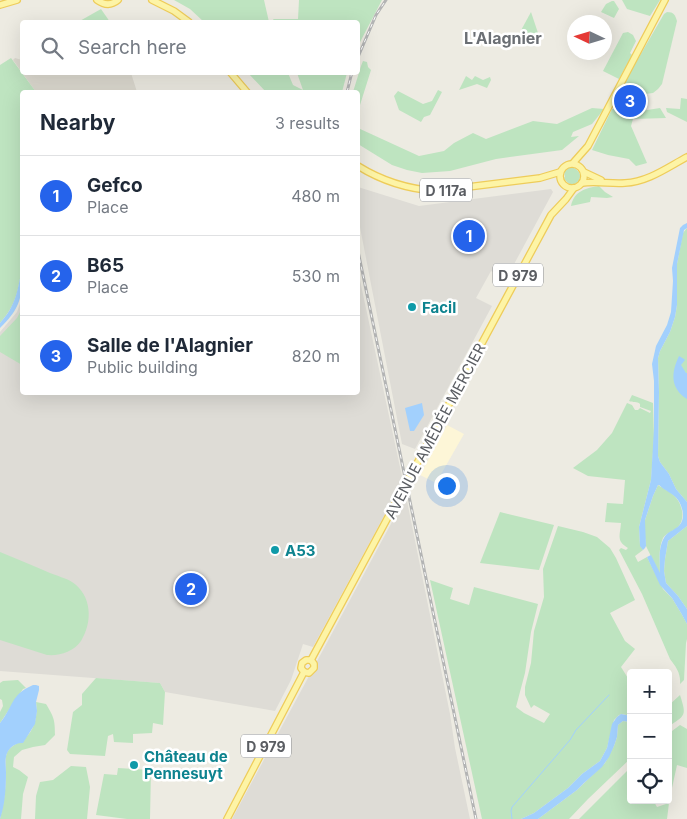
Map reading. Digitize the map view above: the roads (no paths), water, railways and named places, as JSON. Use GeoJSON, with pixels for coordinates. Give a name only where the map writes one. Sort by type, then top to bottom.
{"type":"FeatureCollection","features":[{"type":"Feature","properties":{"kind":"main road"},"geometry":{"type":"LineString","coordinates":[[0,5],[17,0]]}},
{"type":"Feature","properties":{"kind":"main road"},"geometry":{"type":"LineString","coordinates":[[97,0],[103,4],[112,4],[118,0]]}},
{"type":"Feature","properties":{"kind":"main road"},"geometry":{"type":"LineString","coordinates":[[152,0],[174,11],[186,20]]}},
{"type":"Feature","properties":{"kind":"main road"},"geometry":{"type":"LineString","coordinates":[[573,164],[588,146],[665,0]]}},
{"type":"Feature","properties":{"kind":"main road"},"geometry":{"type":"LineString","coordinates":[[233,75],[245,90]]}},
{"type":"Feature","properties":{"kind":"main road"},"geometry":{"type":"LineString","coordinates":[[588,146],[582,170],[584,176],[582,182],[574,188],[563,183],[560,172],[566,165],[573,164],[582,170],[607,182]]}},
{"type":"Feature","properties":{"kind":"main road"},"geometry":{"type":"LineString","coordinates":[[582,182],[628,183],[645,179],[687,156]]}},
{"type":"Feature","properties":{"kind":"main road","name":"D 117a"},"geometry":{"type":"LineString","coordinates":[[360,167],[398,185],[419,190],[436,191],[540,178],[560,172]]}},
{"type":"Feature","properties":{"kind":"main road","name":"D 117a"},"geometry":{"type":"LineString","coordinates":[[540,178],[563,183]]}},
{"type":"Feature","properties":{"kind":"main road","name":"AVENUE AMÉDÉE MERCIER"},"geometry":{"type":"LineString","coordinates":[[562,203],[563,183]]}},
{"type":"Feature","properties":{"kind":"main road","name":"AVENUE AMÉDÉE MERCIER"},"geometry":{"type":"LineString","coordinates":[[311,660],[551,214],[574,188]]}},
{"type":"Feature","properties":{"kind":"main road"},"geometry":{"type":"LineString","coordinates":[[306,660],[311,660],[314,668],[311,672],[304,672],[301,668],[302,663],[306,660]]}},
{"type":"Feature","properties":{"kind":"main road","name":"D 979"},"geometry":{"type":"LineString","coordinates":[[227,819],[304,672]]}},
{"type":"Feature","properties":{"kind":"water"},"geometry":{"type":"Polygon","coordinates":[[[687,223],[677,264],[677,305],[675,317],[658,358],[658,456],[676,489],[687,502],[687,526],[668,541],[664,571],[666,583],[687,609],[687,624],[672,598],[660,585],[647,557],[651,555],[660,573],[662,542],[666,534],[679,525],[683,519],[682,507],[678,500],[658,485],[645,520],[646,546],[643,550],[640,546],[639,527],[651,480],[654,428],[652,364],[656,346],[667,325],[671,312],[672,268],[680,228],[687,223]]]}},
{"type":"Feature","properties":{"kind":"water"},"geometry":{"type":"Polygon","coordinates":[[[20,278],[19,301],[12,314],[0,328],[0,323],[10,310],[16,297],[20,278]]]}},
{"type":"Feature","properties":{"kind":"water"},"geometry":{"type":"Polygon","coordinates":[[[679,356],[685,360],[681,365],[687,373],[687,399],[677,390],[674,380],[674,368],[679,356]]]}},
{"type":"Feature","properties":{"kind":"water"},"geometry":{"type":"Polygon","coordinates":[[[422,403],[424,415],[414,431],[410,431],[405,408],[422,403]]]}},
{"type":"Feature","properties":{"kind":"water"},"geometry":{"type":"Polygon","coordinates":[[[33,685],[39,686],[35,724],[23,743],[14,745],[7,754],[5,796],[0,819],[0,723],[16,697],[33,685]]]}},
{"type":"Feature","properties":{"kind":"water"},"geometry":{"type":"Polygon","coordinates":[[[621,714],[627,715],[627,722],[623,721],[618,725],[614,746],[602,767],[577,790],[538,819],[521,819],[534,813],[600,761],[607,748],[612,724],[621,714]]]}},
{"type":"Feature","properties":{"kind":"waterway"},"geometry":{"type":"LineString","coordinates":[[512,819],[512,807],[570,740],[576,730],[609,695]]}},
{"type":"Feature","properties":{"kind":"railway"},"geometry":{"type":"LineString","coordinates":[[360,52],[376,15],[386,0]]}},
{"type":"Feature","properties":{"kind":"railway"},"geometry":{"type":"LineString","coordinates":[[348,90],[351,75]]}},
{"type":"Feature","properties":{"kind":"railway"},"geometry":{"type":"LineString","coordinates":[[360,261],[476,819]]}},
{"type":"Feature","properties":{"kind":"place","name":"Salle de l'Alagnier"},"geometry":{"type":"Point","coordinates":[630,101]}},
{"type":"Feature","properties":{"kind":"place","name":"Gefco"},"geometry":{"type":"Point","coordinates":[469,236]}},
{"type":"Feature","properties":{"kind":"place","name":"Facil"},"geometry":{"type":"Point","coordinates":[412,307]}},
{"type":"Feature","properties":{"kind":"place","name":"A53"},"geometry":{"type":"Point","coordinates":[275,550]}},
{"type":"Feature","properties":{"kind":"place","name":"B65"},"geometry":{"type":"Point","coordinates":[191,589]}},
{"type":"Feature","properties":{"kind":"place","name":"Château de Pennesuyt"},"geometry":{"type":"Point","coordinates":[134,765]}},
{"type":"Feature","properties":{"kind":"district","name":"L'Alagnier"},"geometry":{"type":"Point","coordinates":[503,38]}}]}
